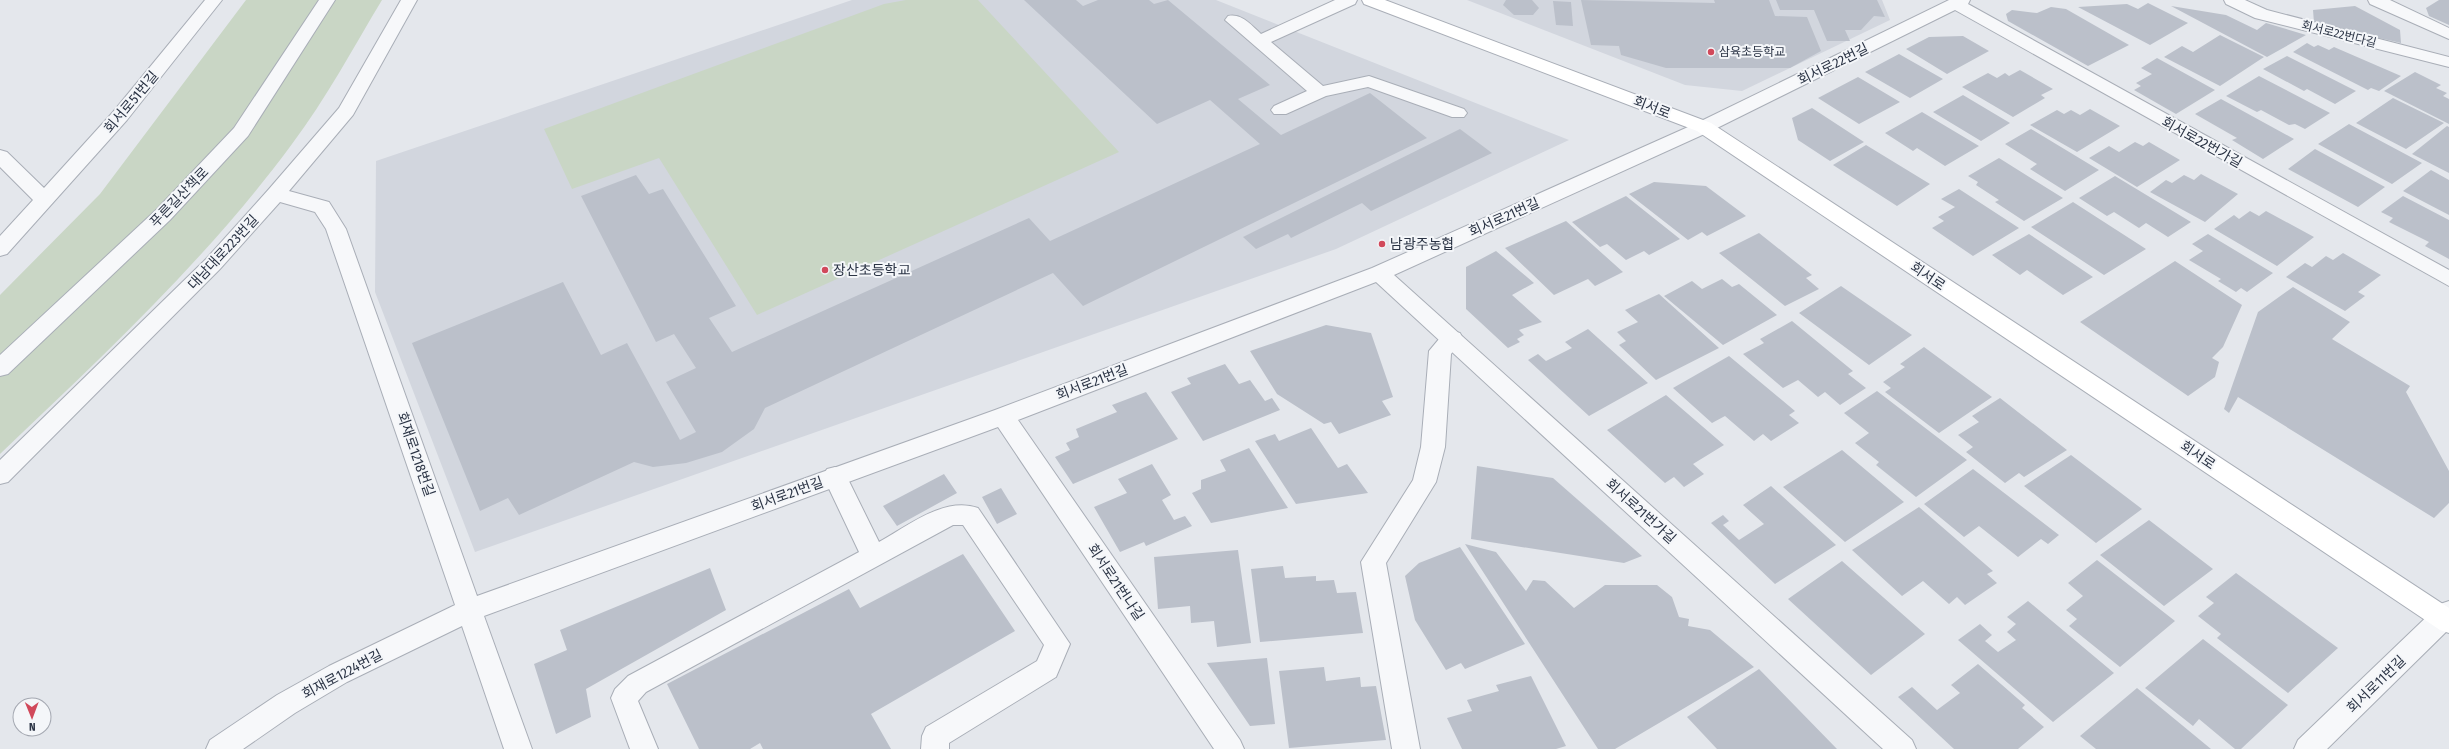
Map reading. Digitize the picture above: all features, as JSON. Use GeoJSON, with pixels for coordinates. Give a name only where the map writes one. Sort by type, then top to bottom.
{"type":"FeatureCollection","features":[{"type":"Feature","properties":{"kind":"street","name":"회서로51번길"},"geometry":{"type":"LineString","coordinates":[[0,249],[120,116],[214,0]]}},
{"type":"Feature","properties":{"kind":"street","name":"푸른길산책로"},"geometry":{"type":"LineString","coordinates":[[0,368],[158,220],[241,132],[327,0]]}},
{"type":"Feature","properties":{"kind":"street","name":"대남대로223번길"},"geometry":{"type":"LineString","coordinates":[[0,475],[208,270],[276,194],[347,111],[409,0]]}},
{"type":"Feature","properties":{"kind":"street"},"geometry":{"type":"LineString","coordinates":[[1259,41],[1349,0]]}},
{"type":"Feature","properties":{"kind":"street","name":"회서로"},"geometry":{"type":"LineString","coordinates":[[1370,0],[1704,127],[2447,617]]}},
{"type":"Feature","properties":{"kind":"street","name":"회서로22번다길"},"geometry":{"type":"LineString","coordinates":[[2232,0],[2261,14],[2449,62]]}},
{"type":"Feature","properties":{"kind":"street"},"geometry":{"type":"LineString","coordinates":[[2376,0],[2449,34]]}},
{"type":"Feature","properties":{"kind":"street","name":"회서로22번길"},"geometry":{"type":"LineString","coordinates":[[1704,127],[1959,2]]}},
{"type":"Feature","properties":{"kind":"street","name":"회서로22번가길"},"geometry":{"type":"LineString","coordinates":[[1959,2],[2449,279]]}},
{"type":"Feature","properties":{"kind":"street"},"geometry":{"type":"LineString","coordinates":[[1234,20],[1320,92]]}},
{"type":"Feature","properties":{"kind":"street"},"geometry":{"type":"LineString","coordinates":[[1280,110],[1320,92],[1369,81],[1458,113]]}},
{"type":"Feature","properties":{"kind":"street","name":"회서로21번길"},"geometry":{"type":"LineString","coordinates":[[469,610],[1003,416],[1379,273],[1704,127]]}},
{"type":"Feature","properties":{"kind":"street"},"geometry":{"type":"LineString","coordinates":[[0,156],[44,201]]}},
{"type":"Feature","properties":{"kind":"street","name":"회재로1218번길"},"geometry":{"type":"LineString","coordinates":[[276,194],[322,207],[336,229],[518,749]]}},
{"type":"Feature","properties":{"kind":"street","name":"회서로21번가길"},"geometry":{"type":"LineString","coordinates":[[1379,273],[1902,749]]}},
{"type":"Feature","properties":{"kind":"street"},"geometry":{"type":"LineString","coordinates":[[1406,749],[1373,562],[1424,482],[1433,447],[1440,351],[1452,339]]}},
{"type":"Feature","properties":{"kind":"street","name":"회서로21번나길"},"geometry":{"type":"LineString","coordinates":[[1003,416],[1230,749]]}},
{"type":"Feature","properties":{"kind":"street"},"geometry":{"type":"LineString","coordinates":[[835,476],[874,557]]}},
{"type":"Feature","properties":{"kind":"street"},"geometry":{"type":"LineString","coordinates":[[644,749],[624,698],[637,684],[950,515],[970,515],[1057,644],[1048,669],[936,736],[935,749]]}},
{"type":"Feature","properties":{"kind":"street","name":"회재로1224번길"},"geometry":{"type":"LineString","coordinates":[[220,749],[286,704],[338,674],[469,610]]}},
{"type":"Feature","properties":{"kind":"street","name":"회서로11번길"},"geometry":{"type":"LineString","coordinates":[[2308,749],[2447,617]]}},
{"type":"Feature","properties":{"kind":"shaded area","name":"장산초등학교"},"geometry":{"type":"Polygon","coordinates":[[[852,0],[1216,0],[1569,140],[1336,249],[475,552],[375,292],[376,161],[852,0]]]}},
{"type":"Feature","properties":{"kind":"shaded area","name":"삼육초등학교"},"geometry":{"type":"Polygon","coordinates":[[[1467,0],[1882,0],[1890,20],[1742,91],[1685,85],[1467,0]]]}},
{"type":"Feature","properties":{"kind":"green space"},"geometry":{"type":"Polygon","coordinates":[[[246,0],[382,0],[328,91],[292,144],[260,186],[190,266],[153,305],[116,343],[0,454],[0,295],[100,194],[246,0]]]}},
{"type":"Feature","properties":{"kind":"green space"},"geometry":{"type":"Polygon","coordinates":[[[906,0],[978,0],[1119,152],[757,315],[659,158],[572,189],[544,129],[884,4],[906,0]]]}},
{"type":"Feature","properties":{"kind":"building"},"geometry":{"type":"Polygon","coordinates":[[[1024,0],[1076,0],[1083,6],[1098,0],[1149,0],[1154,4],[1168,0],[1270,85],[1238,99],[1281,135],[1370,93],[1427,138],[1083,306],[1053,273],[765,408],[754,429],[722,452],[686,463],[653,467],[634,462],[519,515],[508,498],[480,511],[412,343],[563,282],[601,355],[627,343],[680,440],[696,432],[666,382],[696,368],[674,334],[656,342],[581,196],[636,175],[649,194],[663,189],[736,306],[709,318],[732,352],[1029,218],[1050,241],[1260,144],[1210,100],[1157,124],[1024,0]]]}},
{"type":"Feature","properties":{"kind":"building"},"geometry":{"type":"Polygon","coordinates":[[[1506,0],[1532,0],[1539,8],[1533,15],[1514,15],[1503,5],[1506,0]]]}},
{"type":"Feature","properties":{"kind":"building"},"geometry":{"type":"Polygon","coordinates":[[[1581,0],[1715,3],[1714,0],[1769,0],[1775,16],[1807,17],[1821,51],[1790,68],[1666,68],[1621,55],[1619,46],[1591,45],[1581,0]]]}},
{"type":"Feature","properties":{"kind":"building"},"geometry":{"type":"Polygon","coordinates":[[[1776,0],[1877,0],[1885,17],[1874,16],[1861,30],[1845,30],[1850,41],[1827,41],[1814,10],[1780,10],[1776,0]]]}},
{"type":"Feature","properties":{"kind":"building"},"geometry":{"type":"Polygon","coordinates":[[[2439,0],[2449,0],[2449,25],[2429,16],[2426,8],[2439,0]]]}},
{"type":"Feature","properties":{"kind":"building"},"geometry":{"type":"Polygon","coordinates":[[[1553,1],[1571,2],[1573,26],[1556,25],[1553,1]]]}},
{"type":"Feature","properties":{"kind":"building"},"geometry":{"type":"Polygon","coordinates":[[[2148,3],[2188,23],[2150,45],[2078,7],[2127,4],[2138,9],[2148,3]]]}},
{"type":"Feature","properties":{"kind":"building"},"geometry":{"type":"Polygon","coordinates":[[[2171,6],[2226,15],[2257,30],[2266,23],[2306,35],[2267,57],[2171,6]]]}},
{"type":"Feature","properties":{"kind":"building"},"geometry":{"type":"Polygon","coordinates":[[[2355,6],[2400,30],[2401,43],[2314,23],[2313,10],[2355,6]]]}},
{"type":"Feature","properties":{"kind":"building"},"geometry":{"type":"Polygon","coordinates":[[[2051,7],[2066,9],[2129,45],[2088,66],[2008,21],[2006,14],[2012,10],[2037,13],[2051,7]]]}},
{"type":"Feature","properties":{"kind":"building"},"geometry":{"type":"Polygon","coordinates":[[[2220,35],[2264,57],[2220,86],[2164,57],[2182,46],[2193,52],[2220,35]]]}},
{"type":"Feature","properties":{"kind":"building"},"geometry":{"type":"Polygon","coordinates":[[[1963,36],[1989,51],[1947,74],[1906,49],[1929,37],[1963,36]]]}},
{"type":"Feature","properties":{"kind":"building"},"geometry":{"type":"Polygon","coordinates":[[[2307,43],[2314,47],[2318,45],[2329,50],[2334,47],[2401,76],[2379,91],[2371,88],[2368,90],[2293,52],[2307,43]]]}},
{"type":"Feature","properties":{"kind":"building"},"geometry":{"type":"Polygon","coordinates":[[[1899,54],[1943,79],[1910,98],[1865,72],[1899,54]]]}},
{"type":"Feature","properties":{"kind":"building"},"geometry":{"type":"Polygon","coordinates":[[[2287,56],[2356,91],[2335,104],[2307,89],[2304,91],[2263,69],[2287,56]]]}},
{"type":"Feature","properties":{"kind":"building"},"geometry":{"type":"Polygon","coordinates":[[[2157,58],[2215,90],[2176,114],[2134,90],[2141,86],[2136,83],[2152,74],[2141,68],[2157,58]]]}},
{"type":"Feature","properties":{"kind":"building"},"geometry":{"type":"Polygon","coordinates":[[[2020,70],[2053,89],[2041,95],[2045,98],[2013,117],[1962,87],[1988,73],[1997,78],[2005,73],[2009,76],[2020,70]]]}},
{"type":"Feature","properties":{"kind":"building"},"geometry":{"type":"Polygon","coordinates":[[[2415,72],[2441,85],[2436,88],[2447,93],[2443,96],[2449,99],[2449,124],[2384,91],[2415,72]]]}},
{"type":"Feature","properties":{"kind":"building"},"geometry":{"type":"Polygon","coordinates":[[[2259,76],[2330,113],[2305,129],[2295,124],[2289,125],[2261,110],[2257,112],[2226,96],[2259,76]]]}},
{"type":"Feature","properties":{"kind":"building"},"geometry":{"type":"Polygon","coordinates":[[[1858,77],[1900,102],[1859,124],[1818,98],[1858,77]]]}},
{"type":"Feature","properties":{"kind":"building"},"geometry":{"type":"Polygon","coordinates":[[[1963,95],[2010,123],[1981,141],[1933,112],[1963,95]]]}},
{"type":"Feature","properties":{"kind":"building"},"geometry":{"type":"Polygon","coordinates":[[[2393,98],[2444,123],[2406,149],[2356,123],[2393,98]]]}},
{"type":"Feature","properties":{"kind":"building"},"geometry":{"type":"Polygon","coordinates":[[[2221,99],[2294,139],[2263,159],[2232,140],[2237,138],[2195,114],[2221,99]]]}},
{"type":"Feature","properties":{"kind":"building"},"geometry":{"type":"Polygon","coordinates":[[[1812,108],[1864,142],[1830,161],[1798,140],[1792,118],[1812,108]]]}},
{"type":"Feature","properties":{"kind":"building"},"geometry":{"type":"Polygon","coordinates":[[[2090,109],[2120,126],[2077,152],[2030,125],[2057,110],[2064,114],[2071,110],[2080,115],[2090,109]]]}},
{"type":"Feature","properties":{"kind":"building"},"geometry":{"type":"Polygon","coordinates":[[[1922,112],[1979,146],[1945,166],[1917,148],[1913,151],[1885,133],[1922,112]]]}},
{"type":"Feature","properties":{"kind":"building"},"geometry":{"type":"Polygon","coordinates":[[[2349,124],[2422,163],[2392,184],[2318,144],[2349,124]]]}},
{"type":"Feature","properties":{"kind":"building"},"geometry":{"type":"Polygon","coordinates":[[[2447,126],[2449,127],[2449,173],[2412,154],[2447,126]]]}},
{"type":"Feature","properties":{"kind":"building"},"geometry":{"type":"Polygon","coordinates":[[[1460,129],[1492,153],[1371,211],[1362,203],[1291,238],[1288,234],[1256,249],[1243,237],[1460,129]]]}},
{"type":"Feature","properties":{"kind":"building"},"geometry":{"type":"Polygon","coordinates":[[[2031,129],[2099,170],[2065,191],[2030,169],[2037,164],[2005,144],[2031,129]]]}},
{"type":"Feature","properties":{"kind":"building"},"geometry":{"type":"Polygon","coordinates":[[[2135,142],[2143,146],[2149,142],[2180,160],[2137,187],[2089,158],[2109,146],[2119,152],[2135,142]]]}},
{"type":"Feature","properties":{"kind":"building"},"geometry":{"type":"Polygon","coordinates":[[[1866,145],[1930,184],[1897,206],[1833,165],[1866,145]]]}},
{"type":"Feature","properties":{"kind":"building"},"geometry":{"type":"Polygon","coordinates":[[[2315,149],[2385,187],[2358,207],[2288,169],[2315,149]]]}},
{"type":"Feature","properties":{"kind":"building"},"geometry":{"type":"Polygon","coordinates":[[[1999,158],[2063,198],[2024,221],[1995,202],[1999,200],[1976,185],[1978,182],[1968,176],[1999,158]]]}},
{"type":"Feature","properties":{"kind":"building"},"geometry":{"type":"Polygon","coordinates":[[[2431,170],[2449,180],[2449,215],[2403,191],[2431,170]]]}},
{"type":"Feature","properties":{"kind":"building"},"geometry":{"type":"Polygon","coordinates":[[[2201,174],[2238,194],[2205,222],[2150,192],[2166,180],[2172,183],[2184,175],[2194,180],[2201,174]]]}},
{"type":"Feature","properties":{"kind":"building"},"geometry":{"type":"Polygon","coordinates":[[[2115,176],[2191,222],[2168,237],[2146,223],[2139,228],[2114,212],[2107,216],[2079,198],[2115,176]]]}},
{"type":"Feature","properties":{"kind":"building"},"geometry":{"type":"Polygon","coordinates":[[[1654,182],[1706,186],[1746,216],[1707,236],[1702,232],[1688,240],[1629,194],[1654,182]]]}},
{"type":"Feature","properties":{"kind":"building"},"geometry":{"type":"Polygon","coordinates":[[[1959,189],[2019,228],[1973,256],[1932,228],[1944,221],[1938,217],[1955,207],[1941,199],[1959,189]]]}},
{"type":"Feature","properties":{"kind":"building"},"geometry":{"type":"Polygon","coordinates":[[[1626,196],[1680,239],[1649,255],[1644,251],[1626,260],[1607,244],[1600,247],[1572,222],[1626,196]]]}},
{"type":"Feature","properties":{"kind":"building"},"geometry":{"type":"Polygon","coordinates":[[[2403,196],[2449,220],[2449,259],[2425,246],[2429,242],[2389,222],[2393,218],[2381,212],[2403,196]]]}},
{"type":"Feature","properties":{"kind":"building"},"geometry":{"type":"Polygon","coordinates":[[[2073,202],[2146,249],[2104,275],[2031,227],[2073,202]]]}},
{"type":"Feature","properties":{"kind":"building"},"geometry":{"type":"Polygon","coordinates":[[[2250,211],[2259,216],[2266,211],[2314,237],[2277,266],[2214,229],[2234,215],[2239,219],[2250,211]]]}},
{"type":"Feature","properties":{"kind":"building"},"geometry":{"type":"Polygon","coordinates":[[[1566,221],[1623,272],[1595,286],[1588,279],[1554,295],[1505,248],[1566,221]]]}},
{"type":"Feature","properties":{"kind":"building"},"geometry":{"type":"Polygon","coordinates":[[[1759,233],[1812,275],[1806,278],[1819,289],[1785,306],[1719,253],[1759,233]]]}},
{"type":"Feature","properties":{"kind":"building"},"geometry":{"type":"Polygon","coordinates":[[[2029,234],[2093,277],[2063,295],[2027,270],[2020,275],[1992,255],[2029,234]]]}},
{"type":"Feature","properties":{"kind":"building"},"geometry":{"type":"Polygon","coordinates":[[[2208,234],[2273,273],[2247,292],[2241,288],[2236,292],[2218,281],[2221,279],[2189,260],[2203,251],[2192,244],[2208,234]]]}},
{"type":"Feature","properties":{"kind":"building"},"geometry":{"type":"Polygon","coordinates":[[[1496,251],[1534,283],[1512,295],[1542,322],[1519,330],[1524,335],[1517,339],[1520,342],[1508,348],[1466,309],[1466,267],[1496,251]]]}},
{"type":"Feature","properties":{"kind":"building"},"geometry":{"type":"Polygon","coordinates":[[[2343,253],[2381,275],[2358,292],[2365,296],[2345,311],[2286,277],[2305,263],[2312,267],[2326,256],[2333,260],[2343,253]]]}},
{"type":"Feature","properties":{"kind":"building"},"geometry":{"type":"Polygon","coordinates":[[[2175,261],[2242,305],[2223,347],[2212,358],[2219,362],[2215,377],[2188,396],[2080,322],[2175,261]]]}},
{"type":"Feature","properties":{"kind":"building"},"geometry":{"type":"Polygon","coordinates":[[[1722,279],[1732,287],[1739,284],[1777,315],[1723,345],[1664,296],[1692,281],[1702,289],[1722,279]]]}},
{"type":"Feature","properties":{"kind":"building"},"geometry":{"type":"Polygon","coordinates":[[[1841,286],[1912,335],[1869,365],[1799,313],[1841,286]]]}},
{"type":"Feature","properties":{"kind":"building"},"geometry":{"type":"Polygon","coordinates":[[[2293,287],[2350,322],[2332,339],[2410,386],[2406,392],[2449,471],[2449,503],[2434,518],[2238,397],[2229,413],[2224,409],[2258,312],[2293,287]]]}},
{"type":"Feature","properties":{"kind":"building"},"geometry":{"type":"Polygon","coordinates":[[[1659,294],[1719,348],[1656,380],[1619,345],[1626,341],[1617,332],[1638,322],[1625,310],[1659,294]]]}},
{"type":"Feature","properties":{"kind":"building"},"geometry":{"type":"Polygon","coordinates":[[[1792,321],[1853,371],[1848,374],[1866,388],[1840,405],[1825,392],[1818,397],[1798,380],[1783,388],[1743,354],[1764,343],[1760,339],[1792,321]]]}},
{"type":"Feature","properties":{"kind":"building"},"geometry":{"type":"Polygon","coordinates":[[[1326,325],[1371,333],[1393,397],[1382,401],[1391,415],[1339,434],[1331,422],[1324,424],[1277,394],[1250,351],[1326,325]]]}},
{"type":"Feature","properties":{"kind":"building"},"geometry":{"type":"Polygon","coordinates":[[[1588,329],[1648,383],[1589,416],[1528,360],[1538,354],[1546,361],[1572,348],[1565,342],[1588,329]]]}},
{"type":"Feature","properties":{"kind":"building"},"geometry":{"type":"Polygon","coordinates":[[[1924,347],[1992,397],[1939,433],[1885,392],[1891,388],[1883,382],[1905,367],[1900,364],[1924,347]]]}},
{"type":"Feature","properties":{"kind":"building"},"geometry":{"type":"Polygon","coordinates":[[[1729,356],[1795,411],[1789,415],[1799,423],[1771,441],[1763,434],[1754,441],[1725,416],[1712,423],[1673,388],[1729,356]]]}},
{"type":"Feature","properties":{"kind":"building"},"geometry":{"type":"Polygon","coordinates":[[[1225,364],[1239,384],[1250,380],[1265,401],[1272,398],[1280,410],[1203,441],[1171,392],[1191,384],[1187,378],[1225,364]]]}},
{"type":"Feature","properties":{"kind":"building"},"geometry":{"type":"Polygon","coordinates":[[[1877,391],[1967,460],[1916,497],[1876,465],[1879,462],[1855,443],[1869,433],[1844,413],[1877,391]]]}},
{"type":"Feature","properties":{"kind":"building"},"geometry":{"type":"Polygon","coordinates":[[[1146,392],[1178,439],[1073,484],[1055,457],[1070,450],[1066,443],[1079,437],[1076,429],[1117,412],[1112,405],[1146,392]]]}},
{"type":"Feature","properties":{"kind":"building"},"geometry":{"type":"Polygon","coordinates":[[[1666,395],[1724,445],[1693,464],[1704,474],[1684,487],[1674,477],[1665,483],[1607,430],[1666,395]]]}},
{"type":"Feature","properties":{"kind":"building"},"geometry":{"type":"Polygon","coordinates":[[[2000,398],[2067,450],[2024,477],[2019,473],[2005,483],[1966,452],[1973,447],[1958,435],[1979,422],[1972,416],[2000,398]]]}},
{"type":"Feature","properties":{"kind":"building"},"geometry":{"type":"Polygon","coordinates":[[[1311,428],[1338,468],[1347,464],[1368,493],[1296,504],[1255,441],[1275,434],[1279,441],[1311,428]]]}},
{"type":"Feature","properties":{"kind":"building"},"geometry":{"type":"Polygon","coordinates":[[[1249,448],[1288,508],[1211,523],[1192,493],[1201,489],[1201,480],[1226,471],[1220,460],[1249,448]]]}},
{"type":"Feature","properties":{"kind":"building"},"geometry":{"type":"Polygon","coordinates":[[[1842,450],[1904,502],[1845,542],[1783,487],[1842,450]]]}},
{"type":"Feature","properties":{"kind":"building"},"geometry":{"type":"Polygon","coordinates":[[[2071,455],[2142,509],[2096,543],[2024,486],[2071,455]]]}},
{"type":"Feature","properties":{"kind":"building"},"geometry":{"type":"Polygon","coordinates":[[[1152,464],[1171,495],[1162,500],[1174,520],[1185,516],[1192,526],[1146,546],[1144,542],[1120,552],[1094,507],[1127,493],[1118,479],[1152,464]]]}},
{"type":"Feature","properties":{"kind":"building"},"geometry":{"type":"Polygon","coordinates":[[[1477,466],[1553,478],[1642,556],[1624,563],[1471,539],[1477,466]]]}},
{"type":"Feature","properties":{"kind":"building"},"geometry":{"type":"Polygon","coordinates":[[[1973,469],[2059,535],[2048,544],[2041,539],[2018,557],[1979,526],[1964,537],[1924,504],[1973,469]]]}},
{"type":"Feature","properties":{"kind":"building"},"geometry":{"type":"Polygon","coordinates":[[[944,474],[957,493],[897,526],[883,506],[944,474]]]}},
{"type":"Feature","properties":{"kind":"building"},"geometry":{"type":"Polygon","coordinates":[[[1771,486],[1836,545],[1775,584],[1711,523],[1723,515],[1729,521],[1723,525],[1739,540],[1764,524],[1743,505],[1771,486]]]}},
{"type":"Feature","properties":{"kind":"building"},"geometry":{"type":"Polygon","coordinates":[[[1001,488],[1017,514],[997,524],[982,497],[1001,488]]]}},
{"type":"Feature","properties":{"kind":"building"},"geometry":{"type":"Polygon","coordinates":[[[1919,507],[1993,571],[1987,574],[1997,583],[1965,605],[1957,597],[1949,604],[1923,581],[1902,596],[1852,550],[1919,507]]]}},
{"type":"Feature","properties":{"kind":"building"},"geometry":{"type":"Polygon","coordinates":[[[2149,520],[2213,569],[2164,606],[2100,555],[2149,520]]]}},
{"type":"Feature","properties":{"kind":"building"},"geometry":{"type":"Polygon","coordinates":[[[1465,544],[1496,552],[1526,591],[1533,580],[1545,581],[1574,608],[1605,585],[1657,585],[1672,597],[1679,617],[1689,619],[1688,626],[1710,630],[1754,667],[1615,749],[1598,749],[1465,544]]]}},
{"type":"Feature","properties":{"kind":"building"},"geometry":{"type":"Polygon","coordinates":[[[1460,547],[1525,644],[1465,669],[1461,663],[1446,670],[1415,620],[1405,576],[1419,563],[1460,547]]]}},
{"type":"Feature","properties":{"kind":"building"},"geometry":{"type":"Polygon","coordinates":[[[1238,550],[1251,643],[1217,647],[1214,621],[1191,623],[1190,606],[1158,609],[1154,557],[1238,550]]]}},
{"type":"Feature","properties":{"kind":"building"},"geometry":{"type":"Polygon","coordinates":[[[963,554],[1015,631],[871,714],[891,749],[763,749],[760,743],[750,749],[699,749],[667,684],[849,589],[860,608],[963,554]]]}},
{"type":"Feature","properties":{"kind":"building"},"geometry":{"type":"Polygon","coordinates":[[[2097,560],[2175,621],[2120,667],[2069,626],[2077,619],[2066,610],[2083,596],[2068,583],[2097,560]]]}},
{"type":"Feature","properties":{"kind":"building"},"geometry":{"type":"Polygon","coordinates":[[[1842,561],[1925,634],[1871,675],[1788,599],[1842,561]]]}},
{"type":"Feature","properties":{"kind":"building"},"geometry":{"type":"Polygon","coordinates":[[[1283,566],[1285,578],[1316,576],[1316,581],[1334,580],[1337,593],[1356,592],[1363,633],[1260,642],[1251,569],[1283,566]]]}},
{"type":"Feature","properties":{"kind":"building"},"geometry":{"type":"Polygon","coordinates":[[[710,568],[726,610],[586,689],[591,717],[556,734],[534,664],[567,650],[560,630],[710,568]]]}},
{"type":"Feature","properties":{"kind":"building"},"geometry":{"type":"Polygon","coordinates":[[[2236,573],[2338,648],[2288,693],[2217,638],[2221,634],[2198,616],[2214,603],[2206,597],[2236,573]]]}},
{"type":"Feature","properties":{"kind":"building"},"geometry":{"type":"Polygon","coordinates":[[[2028,601],[2114,673],[2053,722],[1958,640],[1980,624],[1992,635],[1985,641],[1998,652],[2016,640],[2007,632],[2016,624],[2007,617],[2028,601]]]}},
{"type":"Feature","properties":{"kind":"building"},"geometry":{"type":"Polygon","coordinates":[[[2203,639],[2288,705],[2241,749],[2235,749],[2199,719],[2193,726],[2145,688],[2203,639]]]}},
{"type":"Feature","properties":{"kind":"building"},"geometry":{"type":"Polygon","coordinates":[[[1267,658],[1275,724],[1250,726],[1207,663],[1267,658]]]}},
{"type":"Feature","properties":{"kind":"building"},"geometry":{"type":"Polygon","coordinates":[[[1978,664],[2025,705],[2022,708],[2044,727],[2018,749],[1954,749],[1898,697],[1912,687],[1937,710],[1960,693],[1951,685],[1978,664]]]}},
{"type":"Feature","properties":{"kind":"building"},"geometry":{"type":"Polygon","coordinates":[[[1324,667],[1326,681],[1360,677],[1361,687],[1376,686],[1386,740],[1289,748],[1279,671],[1324,667]]]}},
{"type":"Feature","properties":{"kind":"building"},"geometry":{"type":"Polygon","coordinates":[[[1759,669],[1837,749],[1717,749],[1687,717],[1759,669]]]}},
{"type":"Feature","properties":{"kind":"building"},"geometry":{"type":"Polygon","coordinates":[[[1531,676],[1566,746],[1556,749],[1462,749],[1447,718],[1472,711],[1467,700],[1499,691],[1496,685],[1531,676]]]}},
{"type":"Feature","properties":{"kind":"building"},"geometry":{"type":"Polygon","coordinates":[[[2137,688],[2211,749],[2096,749],[2080,736],[2137,688]]]}},
{"type":"Feature","properties":{"kind":"place","name":"삼육초등학교"},"geometry":{"type":"Point","coordinates":[1711,52]}},
{"type":"Feature","properties":{"kind":"place","name":"남광주농협"},"geometry":{"type":"Point","coordinates":[1382,244]}},
{"type":"Feature","properties":{"kind":"place","name":"장산초등학교"},"geometry":{"type":"Point","coordinates":[825,270]}}]}
